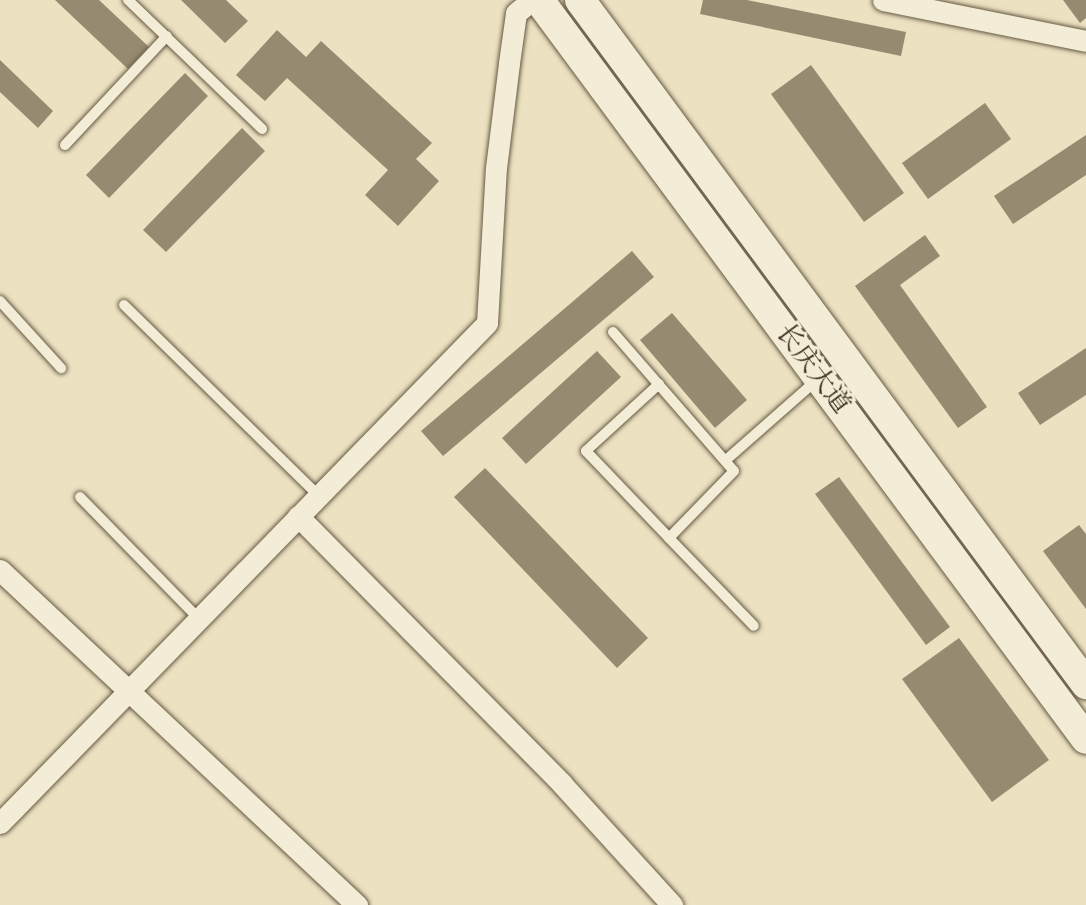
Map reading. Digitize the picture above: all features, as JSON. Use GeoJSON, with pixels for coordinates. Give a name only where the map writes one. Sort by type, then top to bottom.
{"type":"FeatureCollection","features":[{"type":"Feature","properties":{"kind":"main road","name":"长庆大道"},"geometry":{"type":"LineString","coordinates":[[539,0],[1086,739]]}},
{"type":"Feature","properties":{"kind":"main road","name":"长庆大道"},"geometry":{"type":"LineString","coordinates":[[580,0],[1086,684]]}},
{"type":"Feature","properties":{"kind":"street"},"geometry":{"type":"LineString","coordinates":[[0,823],[487,323],[496,168],[509,63],[516,13],[532,0]]}},
{"type":"Feature","properties":{"kind":"street"},"geometry":{"type":"LineString","coordinates":[[883,0],[1086,41]]}},
{"type":"Feature","properties":{"kind":"street"},"geometry":{"type":"LineString","coordinates":[[298,516],[562,784],[672,905]]}},
{"type":"Feature","properties":{"kind":"street"},"geometry":{"type":"LineString","coordinates":[[0,570],[357,905]]}},
{"type":"Feature","properties":{"kind":"lane"},"geometry":{"type":"LineString","coordinates":[[128,0],[262,130]]}},
{"type":"Feature","properties":{"kind":"lane"},"geometry":{"type":"LineString","coordinates":[[65,145],[167,36]]}},
{"type":"Feature","properties":{"kind":"lane"},"geometry":{"type":"LineString","coordinates":[[0,301],[61,368]]}},
{"type":"Feature","properties":{"kind":"lane"},"geometry":{"type":"LineString","coordinates":[[124,305],[318,495]]}},
{"type":"Feature","properties":{"kind":"lane"},"geometry":{"type":"LineString","coordinates":[[613,332],[734,471],[669,538]]}},
{"type":"Feature","properties":{"kind":"lane"},"geometry":{"type":"LineString","coordinates":[[726,460],[819,379]]}},
{"type":"Feature","properties":{"kind":"lane"},"geometry":{"type":"LineString","coordinates":[[659,384],[586,451],[754,626]]}},
{"type":"Feature","properties":{"kind":"lane"},"geometry":{"type":"LineString","coordinates":[[80,498],[198,618]]}},
{"type":"Feature","properties":{"kind":"building"},"geometry":{"type":"Polygon","coordinates":[[[55,0],[99,0],[149,47],[128,69],[55,0]]]}},
{"type":"Feature","properties":{"kind":"building"},"geometry":{"type":"Polygon","coordinates":[[[181,0],[226,0],[248,21],[225,43],[181,0]]]}},
{"type":"Feature","properties":{"kind":"building"},"geometry":{"type":"Polygon","coordinates":[[[703,0],[747,0],[906,32],[901,56],[700,14],[703,0]]]}},
{"type":"Feature","properties":{"kind":"building"},"geometry":{"type":"Polygon","coordinates":[[[1063,0],[1086,0],[1086,18],[1080,23],[1063,0]]]}},
{"type":"Feature","properties":{"kind":"building"},"geometry":{"type":"Polygon","coordinates":[[[277,30],[306,57],[321,41],[432,143],[416,159],[439,181],[398,226],[365,195],[388,170],[287,78],[265,101],[236,75],[277,30]]]}},
{"type":"Feature","properties":{"kind":"building"},"geometry":{"type":"Polygon","coordinates":[[[0,60],[53,111],[38,128],[0,92],[0,60]]]}},
{"type":"Feature","properties":{"kind":"building"},"geometry":{"type":"Polygon","coordinates":[[[811,65],[904,193],[864,222],[771,94],[811,65]]]}},
{"type":"Feature","properties":{"kind":"building"},"geometry":{"type":"Polygon","coordinates":[[[185,73],[208,96],[109,198],[86,175],[185,73]]]}},
{"type":"Feature","properties":{"kind":"building"},"geometry":{"type":"Polygon","coordinates":[[[985,103],[1011,139],[928,199],[902,163],[985,103]]]}},
{"type":"Feature","properties":{"kind":"building"},"geometry":{"type":"Polygon","coordinates":[[[242,128],[265,151],[166,252],[143,230],[242,128]]]}},
{"type":"Feature","properties":{"kind":"building"},"geometry":{"type":"Polygon","coordinates":[[[1086,135],[1086,175],[1013,224],[994,196],[1086,135]]]}},
{"type":"Feature","properties":{"kind":"building"},"geometry":{"type":"Polygon","coordinates":[[[925,235],[940,256],[900,285],[987,407],[958,428],[855,286],[925,235]]]}},
{"type":"Feature","properties":{"kind":"building"},"geometry":{"type":"Polygon","coordinates":[[[632,251],[654,277],[443,456],[421,431],[632,251]]]}},
{"type":"Feature","properties":{"kind":"building"},"geometry":{"type":"Polygon","coordinates":[[[672,313],[747,400],[715,428],[640,340],[672,313]]]}},
{"type":"Feature","properties":{"kind":"building"},"geometry":{"type":"Polygon","coordinates":[[[1086,348],[1086,395],[1040,425],[1018,393],[1086,348]]]}},
{"type":"Feature","properties":{"kind":"building"},"geometry":{"type":"Polygon","coordinates":[[[597,351],[621,377],[526,464],[502,438],[597,351]]]}},
{"type":"Feature","properties":{"kind":"building"},"geometry":{"type":"Polygon","coordinates":[[[485,468],[648,638],[617,668],[454,497],[485,468]]]}},
{"type":"Feature","properties":{"kind":"building"},"geometry":{"type":"Polygon","coordinates":[[[839,477],[950,627],[926,645],[815,494],[839,477]]]}},
{"type":"Feature","properties":{"kind":"building"},"geometry":{"type":"Polygon","coordinates":[[[1079,525],[1086,534],[1086,609],[1043,551],[1079,525]]]}},
{"type":"Feature","properties":{"kind":"building"},"geometry":{"type":"Polygon","coordinates":[[[959,638],[1049,760],[992,802],[902,679],[959,638]]]}}]}
